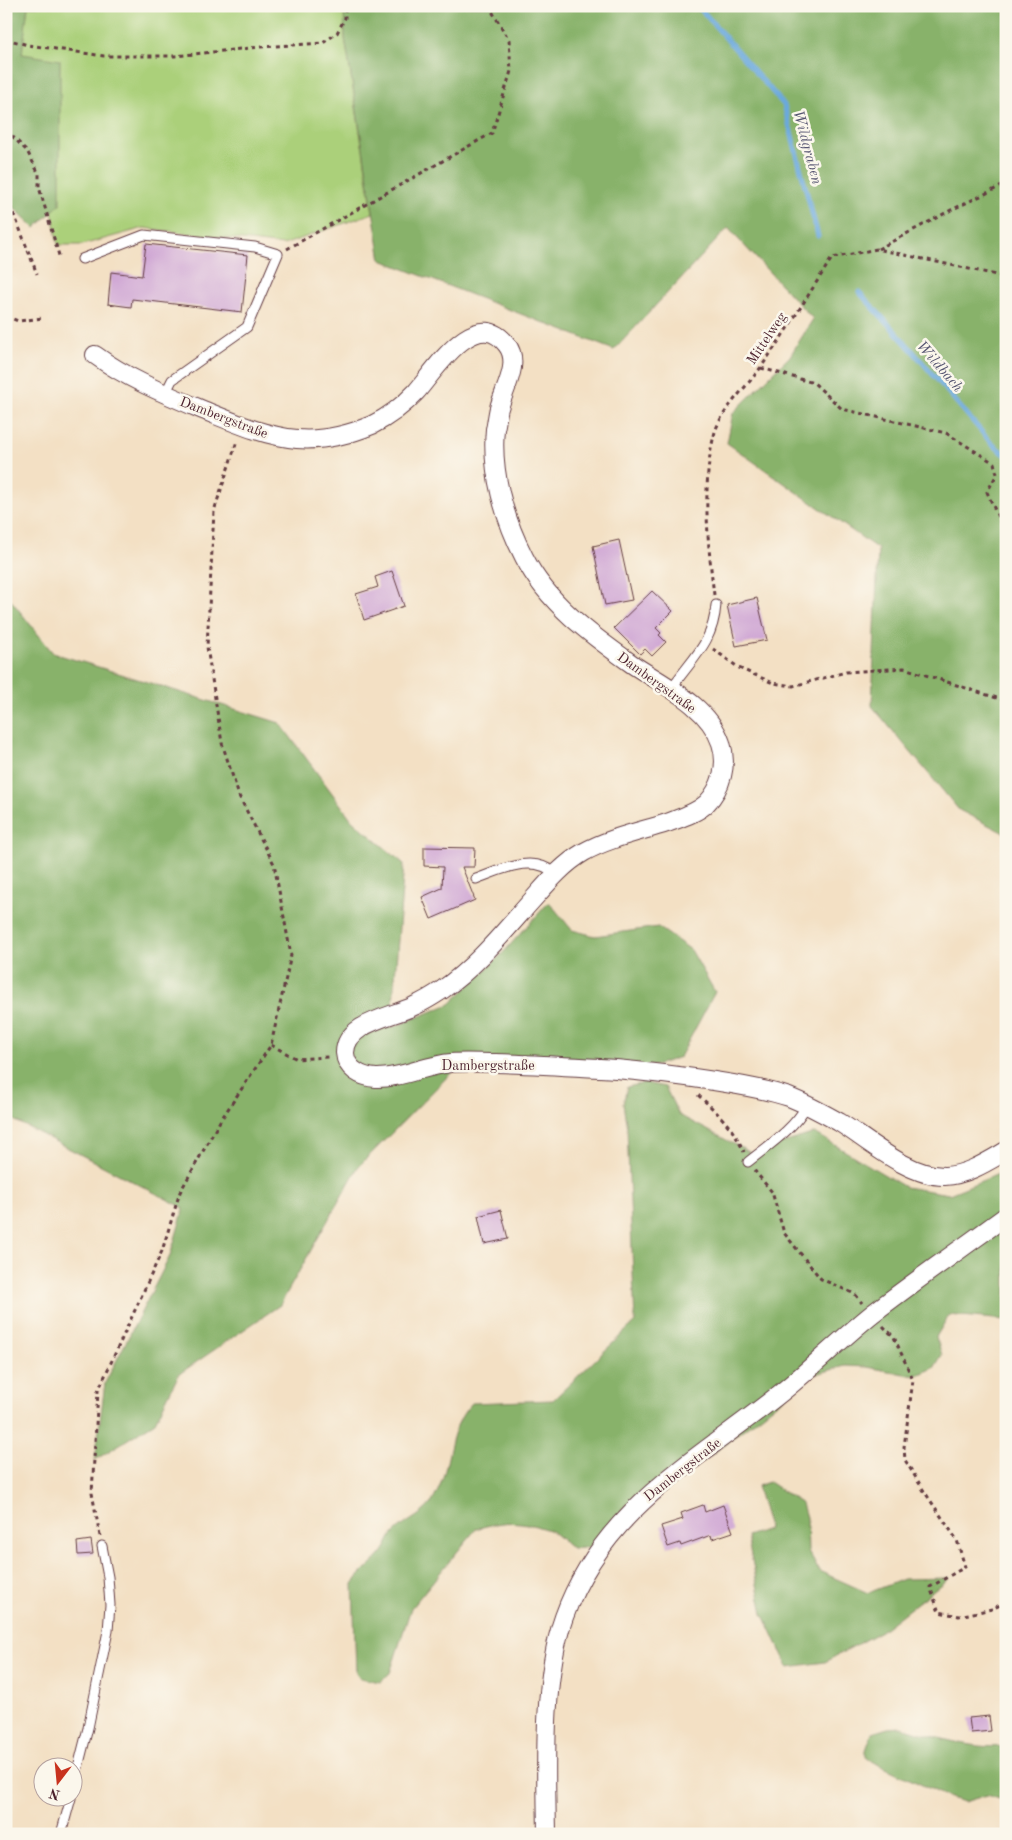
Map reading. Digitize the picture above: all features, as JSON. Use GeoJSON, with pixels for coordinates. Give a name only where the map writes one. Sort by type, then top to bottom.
{"type":"FeatureCollection","features":[{"type":"Feature","properties":{"kind":"street","name":"Dambergstraße"},"geometry":{"type":"LineString","coordinates":[[95,355],[113,368],[165,394],[242,426],[294,439],[318,439],[343,435],[370,426],[392,414],[412,397],[456,344],[470,335],[485,332],[497,336],[506,343],[512,353],[512,364],[495,428],[496,459],[503,502],[522,553],[532,571],[571,617],[598,639],[695,707],[711,724],[720,739],[724,757],[722,775],[716,790],[706,803],[693,813],[588,850],[572,860],[556,874],[477,961],[458,978],[437,994],[412,1007],[362,1026],[352,1035],[346,1046],[345,1056],[349,1066],[358,1074],[372,1078],[386,1077],[450,1063],[476,1063],[622,1070],[688,1076],[761,1089],[792,1098],[835,1120],[914,1169],[931,1175],[945,1176],[958,1174],[973,1169],[1006,1151]]}},
{"type":"Feature","properties":{"kind":"street","name":"Dambergstraße"},"geometry":{"type":"LineString","coordinates":[[547,1834],[549,1708],[556,1645],[574,1592],[597,1552],[616,1527],[641,1501],[782,1392],[872,1314],[1006,1216]]}},
{"type":"Feature","properties":{"kind":"lane"},"geometry":{"type":"LineString","coordinates":[[82,259],[144,236],[255,247],[278,254],[247,327],[172,380],[165,394]]}},
{"type":"Feature","properties":{"kind":"lane"},"geometry":{"type":"LineString","coordinates":[[671,689],[705,643],[715,622],[716,605]]}},
{"type":"Feature","properties":{"kind":"lane"},"geometry":{"type":"LineString","coordinates":[[476,879],[505,868],[531,864],[550,869],[556,874]]}},
{"type":"Feature","properties":{"kind":"lane"},"geometry":{"type":"LineString","coordinates":[[748,1162],[790,1128],[800,1118],[807,1105]]}},
{"type":"Feature","properties":{"kind":"lane"},"geometry":{"type":"LineString","coordinates":[[80,1758],[108,1631],[110,1605],[108,1577],[102,1546]]}},
{"type":"Feature","properties":{"kind":"lane"},"geometry":{"type":"LineString","coordinates":[[61,1834],[68,1808]]}},
{"type":"Feature","properties":{"kind":"path"},"geometry":{"type":"LineString","coordinates":[[6,39],[28,45],[104,56],[175,56],[260,47],[323,43],[337,33],[345,18],[345,6]]}},
{"type":"Feature","properties":{"kind":"path"},"geometry":{"type":"LineString","coordinates":[[278,254],[492,133],[511,71],[508,40],[489,6]]}},
{"type":"Feature","properties":{"kind":"path"},"geometry":{"type":"LineString","coordinates":[[6,130],[27,151],[39,174],[39,187],[60,259]]}},
{"type":"Feature","properties":{"kind":"path"},"geometry":{"type":"LineString","coordinates":[[877,249],[951,210],[1006,184]]}},
{"type":"Feature","properties":{"kind":"path"},"geometry":{"type":"LineString","coordinates":[[6,199],[16,219],[37,274]]}},
{"type":"Feature","properties":{"kind":"path","name":"Mittelweg"},"geometry":{"type":"LineString","coordinates":[[716,605],[708,527],[708,462],[716,430],[723,416],[761,368],[832,258],[877,249],[1006,277]]}},
{"type":"Feature","properties":{"kind":"path"},"geometry":{"type":"LineString","coordinates":[[6,316],[18,321],[44,318]]}},
{"type":"Feature","properties":{"kind":"path"},"geometry":{"type":"LineString","coordinates":[[761,368],[814,383],[842,409],[946,433],[994,463],[997,474],[986,492],[1002,526],[1006,529]]}},
{"type":"Feature","properties":{"kind":"path"},"geometry":{"type":"LineString","coordinates":[[102,1546],[92,1493],[98,1391],[162,1251],[180,1192],[220,1121],[270,1045],[291,955],[274,864],[239,796],[222,743],[207,647],[214,511],[232,454]]}},
{"type":"Feature","properties":{"kind":"path"},"geometry":{"type":"LineString","coordinates":[[705,643],[739,668],[774,683],[792,686],[846,672],[904,668],[1006,701]]}},
{"type":"Feature","properties":{"kind":"path"},"geometry":{"type":"LineString","coordinates":[[270,1045],[297,1059],[345,1056]]}},
{"type":"Feature","properties":{"kind":"path"},"geometry":{"type":"LineString","coordinates":[[688,1076],[691,1089],[724,1118],[739,1142],[748,1162],[772,1192],[784,1233],[821,1279],[855,1294],[894,1337],[914,1380],[904,1447],[904,1460],[957,1540],[965,1567],[930,1587],[939,1612],[959,1616],[992,1609],[1006,1602]]}},
{"type":"Feature","properties":{"kind":"green space"},"geometry":{"type":"Polygon","coordinates":[[[6,6],[28,6],[22,54],[60,60],[60,204],[35,228],[6,200],[6,6]]]}},
{"type":"Feature","properties":{"kind":"green space"},"geometry":{"type":"Polygon","coordinates":[[[28,6],[344,6],[345,38],[373,213],[283,245],[144,228],[82,245],[58,245],[52,211],[60,204],[21,54],[28,6]]]}},
{"type":"Feature","properties":{"kind":"green space"},"geometry":{"type":"Polygon","coordinates":[[[344,6],[1006,6],[1006,834],[959,810],[872,706],[878,549],[727,443],[733,413],[790,356],[813,319],[728,228],[614,350],[381,260],[345,38],[344,6]]]}},
{"type":"Feature","properties":{"kind":"green space"},"geometry":{"type":"Polygon","coordinates":[[[6,594],[53,653],[280,723],[352,820],[404,864],[391,1028],[450,1004],[501,955],[549,902],[572,930],[595,936],[658,927],[691,950],[715,992],[680,1057],[654,1066],[464,1060],[358,1167],[280,1305],[179,1374],[155,1422],[95,1460],[105,1383],[170,1256],[184,1208],[6,1116],[6,594]]]}},
{"type":"Feature","properties":{"kind":"green space"},"geometry":{"type":"Polygon","coordinates":[[[645,1083],[665,1087],[679,1115],[751,1153],[815,1133],[905,1187],[949,1194],[1006,1171],[1006,1320],[949,1315],[936,1337],[942,1355],[934,1368],[915,1376],[867,1367],[845,1366],[813,1375],[595,1546],[573,1548],[551,1531],[513,1522],[499,1523],[476,1529],[411,1608],[390,1673],[380,1682],[360,1678],[356,1672],[353,1584],[382,1553],[394,1533],[425,1510],[435,1497],[443,1476],[454,1433],[464,1413],[472,1403],[553,1400],[635,1322],[627,1128],[623,1104],[627,1087],[645,1083]]]}},
{"type":"Feature","properties":{"kind":"green space"},"geometry":{"type":"Polygon","coordinates":[[[769,1482],[802,1504],[807,1521],[808,1551],[819,1571],[868,1593],[904,1579],[949,1578],[881,1631],[825,1662],[788,1667],[763,1613],[747,1536],[769,1529],[757,1486],[769,1482]]]}},
{"type":"Feature","properties":{"kind":"green space"},"geometry":{"type":"Polygon","coordinates":[[[901,1727],[966,1744],[993,1747],[1006,1746],[1006,1801],[987,1795],[964,1802],[950,1798],[866,1757],[866,1750],[872,1733],[888,1728],[901,1727]]]}},
{"type":"Feature","properties":{"kind":"building"},"geometry":{"type":"Polygon","coordinates":[[[146,244],[248,255],[242,312],[132,299],[131,307],[108,304],[111,272],[142,276],[146,244]]]}},
{"type":"Feature","properties":{"kind":"building"},"geometry":{"type":"Polygon","coordinates":[[[619,540],[632,600],[605,605],[593,546],[619,540]]]}},
{"type":"Feature","properties":{"kind":"building"},"geometry":{"type":"Polygon","coordinates":[[[392,571],[404,606],[364,620],[356,594],[378,587],[375,577],[392,571]]]}},
{"type":"Feature","properties":{"kind":"building"},"geometry":{"type":"Polygon","coordinates":[[[652,591],[673,611],[656,628],[661,633],[659,635],[666,642],[652,656],[645,649],[640,654],[614,628],[652,591]]]}},
{"type":"Feature","properties":{"kind":"building"},"geometry":{"type":"Polygon","coordinates":[[[757,598],[767,640],[736,646],[727,605],[757,598]]]}},
{"type":"Feature","properties":{"kind":"building"},"geometry":{"type":"Polygon","coordinates":[[[424,847],[475,848],[474,867],[462,867],[475,900],[431,919],[422,897],[442,888],[443,867],[424,866],[424,847]]]}},
{"type":"Feature","properties":{"kind":"building"},"geometry":{"type":"Polygon","coordinates":[[[501,1210],[508,1239],[484,1244],[478,1216],[501,1210]]]}},
{"type":"Feature","properties":{"kind":"building"},"geometry":{"type":"Polygon","coordinates":[[[703,1505],[705,1512],[723,1505],[733,1532],[712,1539],[711,1535],[681,1546],[680,1543],[668,1547],[661,1526],[683,1519],[681,1513],[703,1505]]]}},
{"type":"Feature","properties":{"kind":"building"},"geometry":{"type":"Polygon","coordinates":[[[91,1540],[93,1554],[78,1555],[77,1542],[91,1540]]]}},
{"type":"Feature","properties":{"kind":"building"},"geometry":{"type":"Polygon","coordinates":[[[989,1716],[991,1731],[971,1733],[969,1718],[989,1716]]]}},
{"type":"Feature","properties":{"kind":"waterway","name":"Wildgraben"},"geometry":{"type":"LineString","coordinates":[[697,6],[784,105],[818,236]]}},
{"type":"Feature","properties":{"kind":"waterway","name":"Wildbach"},"geometry":{"type":"LineString","coordinates":[[859,292],[911,349],[992,444],[1006,455]]}}]}
